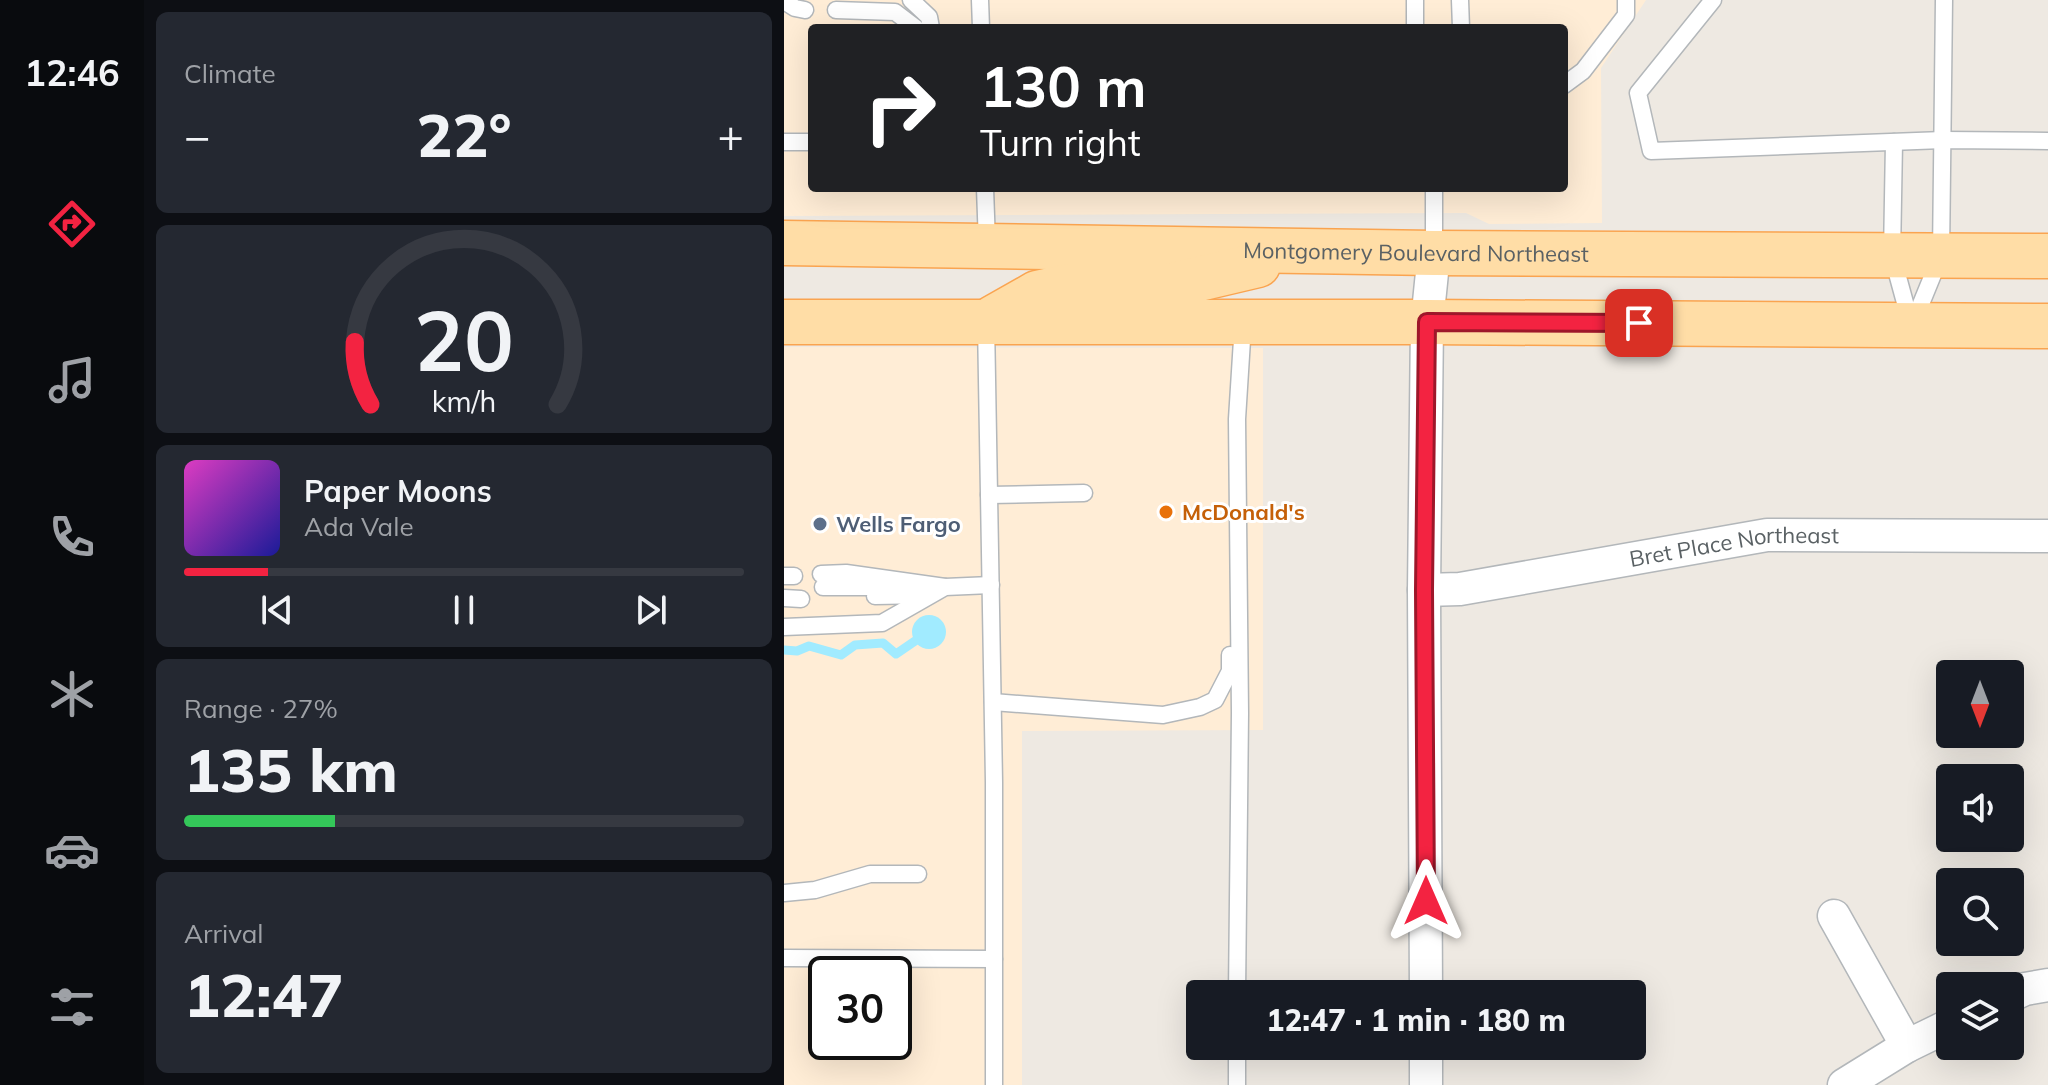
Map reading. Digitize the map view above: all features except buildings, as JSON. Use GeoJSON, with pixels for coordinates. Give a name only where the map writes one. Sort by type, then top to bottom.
{"type":"FeatureCollection","features":[{"type":"Feature","properties":{"kind":"main road","name":"Montgomery Boulevard Northeast"},"geometry":{"type":"LineString","coordinates":[[784,243],[1434,253],[2048,256]]}},
{"type":"Feature","properties":{"kind":"main road"},"geometry":{"type":"LineString","coordinates":[[986,322],[1037,293],[1069,286],[1169,286],[1319,250]]}},
{"type":"Feature","properties":{"kind":"main road"},"geometry":{"type":"LineString","coordinates":[[784,322],[2048,326]]}},
{"type":"Feature","properties":{"kind":"street"},"geometry":{"type":"LineString","coordinates":[[1426,980],[1424,590],[1427,322],[1434,253]]}},
{"type":"Feature","properties":{"kind":"street","name":"Bret Place Northeast"},"geometry":{"type":"LineString","coordinates":[[1424,590],[1460,589],[1767,535],[2048,536]]}},
{"type":"Feature","properties":{"kind":"street"},"geometry":{"type":"LineString","coordinates":[[1834,916],[1907,1046]]}},
{"type":"Feature","properties":{"kind":"street"},"geometry":{"type":"LineString","coordinates":[[2024,989],[2048,985]]}},
{"type":"Feature","properties":{"kind":"street"},"geometry":{"type":"LineString","coordinates":[[1844,1085],[1936,1032]]}},
{"type":"Feature","properties":{"kind":"street"},"geometry":{"type":"LineString","coordinates":[[1426,1060],[1426,1085]]}},
{"type":"Feature","properties":{"kind":"lane"},"geometry":{"type":"LineString","coordinates":[[911,0],[929,17],[930,24]]}},
{"type":"Feature","properties":{"kind":"lane"},"geometry":{"type":"LineString","coordinates":[[980,0],[981,24]]}},
{"type":"Feature","properties":{"kind":"lane"},"geometry":{"type":"LineString","coordinates":[[1415,0],[1415,24]]}},
{"type":"Feature","properties":{"kind":"lane"},"geometry":{"type":"LineString","coordinates":[[1460,0],[1461,24]]}},
{"type":"Feature","properties":{"kind":"lane"},"geometry":{"type":"LineString","coordinates":[[1568,82],[1583,71],[1626,15],[1626,0]]}},
{"type":"Feature","properties":{"kind":"lane"},"geometry":{"type":"LineString","coordinates":[[1713,0],[1638,93],[1651,151],[1943,140],[2048,141]]}},
{"type":"Feature","properties":{"kind":"lane"},"geometry":{"type":"LineString","coordinates":[[1912,325],[1941,255],[1944,0]]}},
{"type":"Feature","properties":{"kind":"lane"},"geometry":{"type":"LineString","coordinates":[[784,1],[805,10]]}},
{"type":"Feature","properties":{"kind":"lane"},"geometry":{"type":"LineString","coordinates":[[836,10],[895,12],[911,24]]}},
{"type":"Feature","properties":{"kind":"lane"},"geometry":{"type":"LineString","coordinates":[[784,142],[808,142]]}},
{"type":"Feature","properties":{"kind":"lane"},"geometry":{"type":"LineString","coordinates":[[1894,142],[1892,255],[1912,325]]}},
{"type":"Feature","properties":{"kind":"lane"},"geometry":{"type":"LineString","coordinates":[[985,192],[987,244]]}},
{"type":"Feature","properties":{"kind":"lane"},"geometry":{"type":"LineString","coordinates":[[1434,192],[1434,253]]}},
{"type":"Feature","properties":{"kind":"lane"},"geometry":{"type":"LineString","coordinates":[[986,322],[993,702],[994,1085]]}},
{"type":"Feature","properties":{"kind":"lane"},"geometry":{"type":"LineString","coordinates":[[1237,980],[1240,713],[1237,419],[1243,322]]}},
{"type":"Feature","properties":{"kind":"lane"},"geometry":{"type":"LineString","coordinates":[[993,702],[1163,715],[1200,707],[1215,700],[1230,671],[1226,420]]}},
{"type":"Feature","properties":{"kind":"lane"},"geometry":{"type":"LineString","coordinates":[[989,495],[1084,493]]}},
{"type":"Feature","properties":{"kind":"lane"},"geometry":{"type":"LineString","coordinates":[[938,591],[846,573],[823,586],[938,591],[991,585]]}},
{"type":"Feature","properties":{"kind":"lane"},"geometry":{"type":"LineString","coordinates":[[784,627],[882,623],[938,591]]}},
{"type":"Feature","properties":{"kind":"lane"},"geometry":{"type":"LineString","coordinates":[[784,893],[815,890],[870,874],[918,874]]}},
{"type":"Feature","properties":{"kind":"lane"},"geometry":{"type":"LineString","coordinates":[[784,958],[994,959]]}},
{"type":"Feature","properties":{"kind":"lane"},"geometry":{"type":"LineString","coordinates":[[1237,1060],[1237,1085]]}},
{"type":"Feature","properties":{"kind":"shaded area"},"geometry":{"type":"Polygon","coordinates":[[[784,0],[1646,0],[1601,68],[1602,223],[1489,224],[1466,213],[784,216],[784,0]]]}},
{"type":"Feature","properties":{"kind":"shaded area"},"geometry":{"type":"Polygon","coordinates":[[[784,347],[1263,348],[1263,730],[1022,731],[1022,1085],[784,1085],[784,347]]]}},
{"type":"Feature","properties":{"kind":"water"},"geometry":{"type":"Polygon","coordinates":[[[929,615],[941,620],[946,632],[941,644],[929,649],[917,644],[912,632],[917,620],[929,615]]]}},
{"type":"Feature","properties":{"kind":"waterway"},"geometry":{"type":"LineString","coordinates":[[784,650],[797,651],[809,646],[841,655],[855,645],[883,643],[896,654],[915,641]]}},
{"type":"Feature","properties":{"kind":"place","name":"McDonald's"},"geometry":{"type":"Point","coordinates":[1166,512]}},
{"type":"Feature","properties":{"kind":"place","name":"Wells Fargo"},"geometry":{"type":"Point","coordinates":[820,524]}},
{"type":"Feature","properties":{"kind":"route"},"geometry":{"type":"LineString","coordinates":[[1426,901],[1424,590],[1427,322],[1639,323]]}}]}
